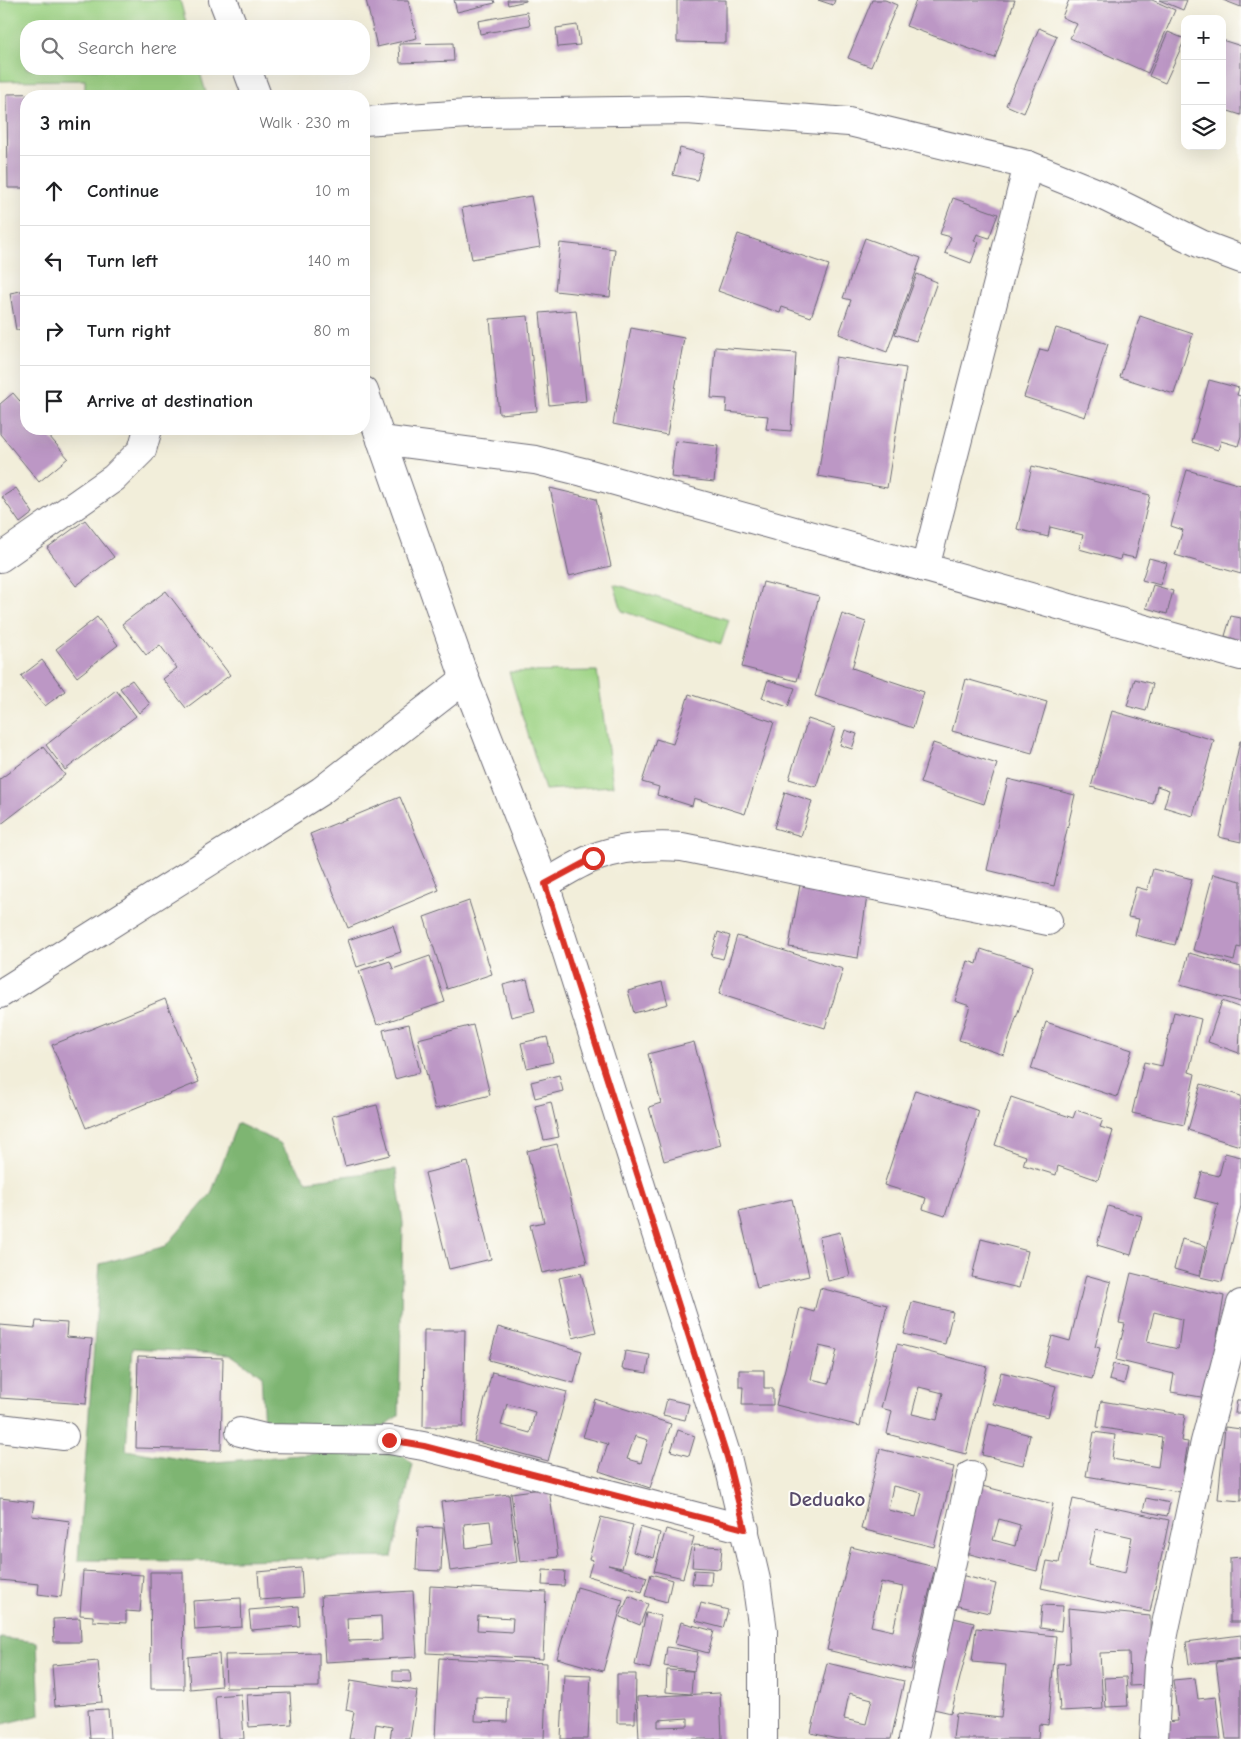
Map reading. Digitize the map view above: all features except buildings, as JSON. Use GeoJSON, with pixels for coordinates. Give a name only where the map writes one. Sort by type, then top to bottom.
{"type":"FeatureCollection","features":[{"type":"Feature","properties":{"kind":"street"},"geometry":{"type":"LineString","coordinates":[[223,0],[230,20]]}},
{"type":"Feature","properties":{"kind":"street"},"geometry":{"type":"LineString","coordinates":[[250,75],[255,90]]}},
{"type":"Feature","properties":{"kind":"street"},"geometry":{"type":"LineString","coordinates":[[370,122],[483,113],[687,110],[849,122],[1028,165],[1095,192],[1201,244],[1241,259]]}},
{"type":"Feature","properties":{"kind":"street"},"geometry":{"type":"LineString","coordinates":[[925,568],[1028,165]]}},
{"type":"Feature","properties":{"kind":"street"},"geometry":{"type":"LineString","coordinates":[[370,407],[465,679],[545,884],[727,1457],[756,1580],[763,1631],[763,1739]]}},
{"type":"Feature","properties":{"kind":"street"},"geometry":{"type":"LineString","coordinates":[[0,558],[114,478],[142,450],[146,435]]}},
{"type":"Feature","properties":{"kind":"street"},"geometry":{"type":"LineString","coordinates":[[382,440],[535,460],[1241,656]]}},
{"type":"Feature","properties":{"kind":"street"},"geometry":{"type":"LineString","coordinates":[[0,994],[321,791],[465,679]]}},
{"type":"Feature","properties":{"kind":"street"},"geometry":{"type":"LineString","coordinates":[[545,884],[593,858],[626,849],[657,846],[682,847],[1048,921]]}},
{"type":"Feature","properties":{"kind":"street"},"geometry":{"type":"LineString","coordinates":[[1154,1739],[1158,1665],[1165,1629],[1205,1442],[1241,1304]]}},
{"type":"Feature","properties":{"kind":"street"},"geometry":{"type":"LineString","coordinates":[[0,1428],[64,1436]]}},
{"type":"Feature","properties":{"kind":"street"},"geometry":{"type":"LineString","coordinates":[[240,1432],[264,1438],[389,1440],[424,1446],[745,1529]]}},
{"type":"Feature","properties":{"kind":"street"},"geometry":{"type":"LineString","coordinates":[[913,1739],[971,1475]]}},
{"type":"Feature","properties":{"kind":"green space"},"geometry":{"type":"Polygon","coordinates":[[[0,0],[180,0],[185,20],[20,20],[20,75],[201,75],[205,90],[85,90],[85,80],[0,81],[0,0]]]}},
{"type":"Feature","properties":{"kind":"green space"},"geometry":{"type":"Polygon","coordinates":[[[614,584],[729,620],[721,644],[622,611],[614,584]]]}},
{"type":"Feature","properties":{"kind":"green space"},"geometry":{"type":"Polygon","coordinates":[[[597,671],[613,786],[545,790],[509,672],[597,671]]]}},
{"type":"Feature","properties":{"kind":"green space"},"geometry":{"type":"Polygon","coordinates":[[[237,1123],[280,1143],[307,1181],[396,1169],[403,1223],[399,1415],[372,1436],[264,1426],[261,1375],[231,1354],[133,1348],[126,1450],[204,1463],[394,1447],[413,1464],[392,1557],[186,1561],[78,1560],[100,1264],[166,1246],[211,1194],[237,1123]]]}},
{"type":"Feature","properties":{"kind":"green space"},"geometry":{"type":"Polygon","coordinates":[[[0,1638],[37,1642],[40,1715],[3,1724],[0,1723],[0,1638]]]}},
{"type":"Feature","properties":{"kind":"district","name":"Deduako"},"geometry":{"type":"Point","coordinates":[827,1499]}},
{"type":"Feature","properties":{"kind":"route"},"geometry":{"type":"LineString","coordinates":[[389,1440],[424,1446],[745,1529],[727,1457],[545,884],[593,858]]}}]}
